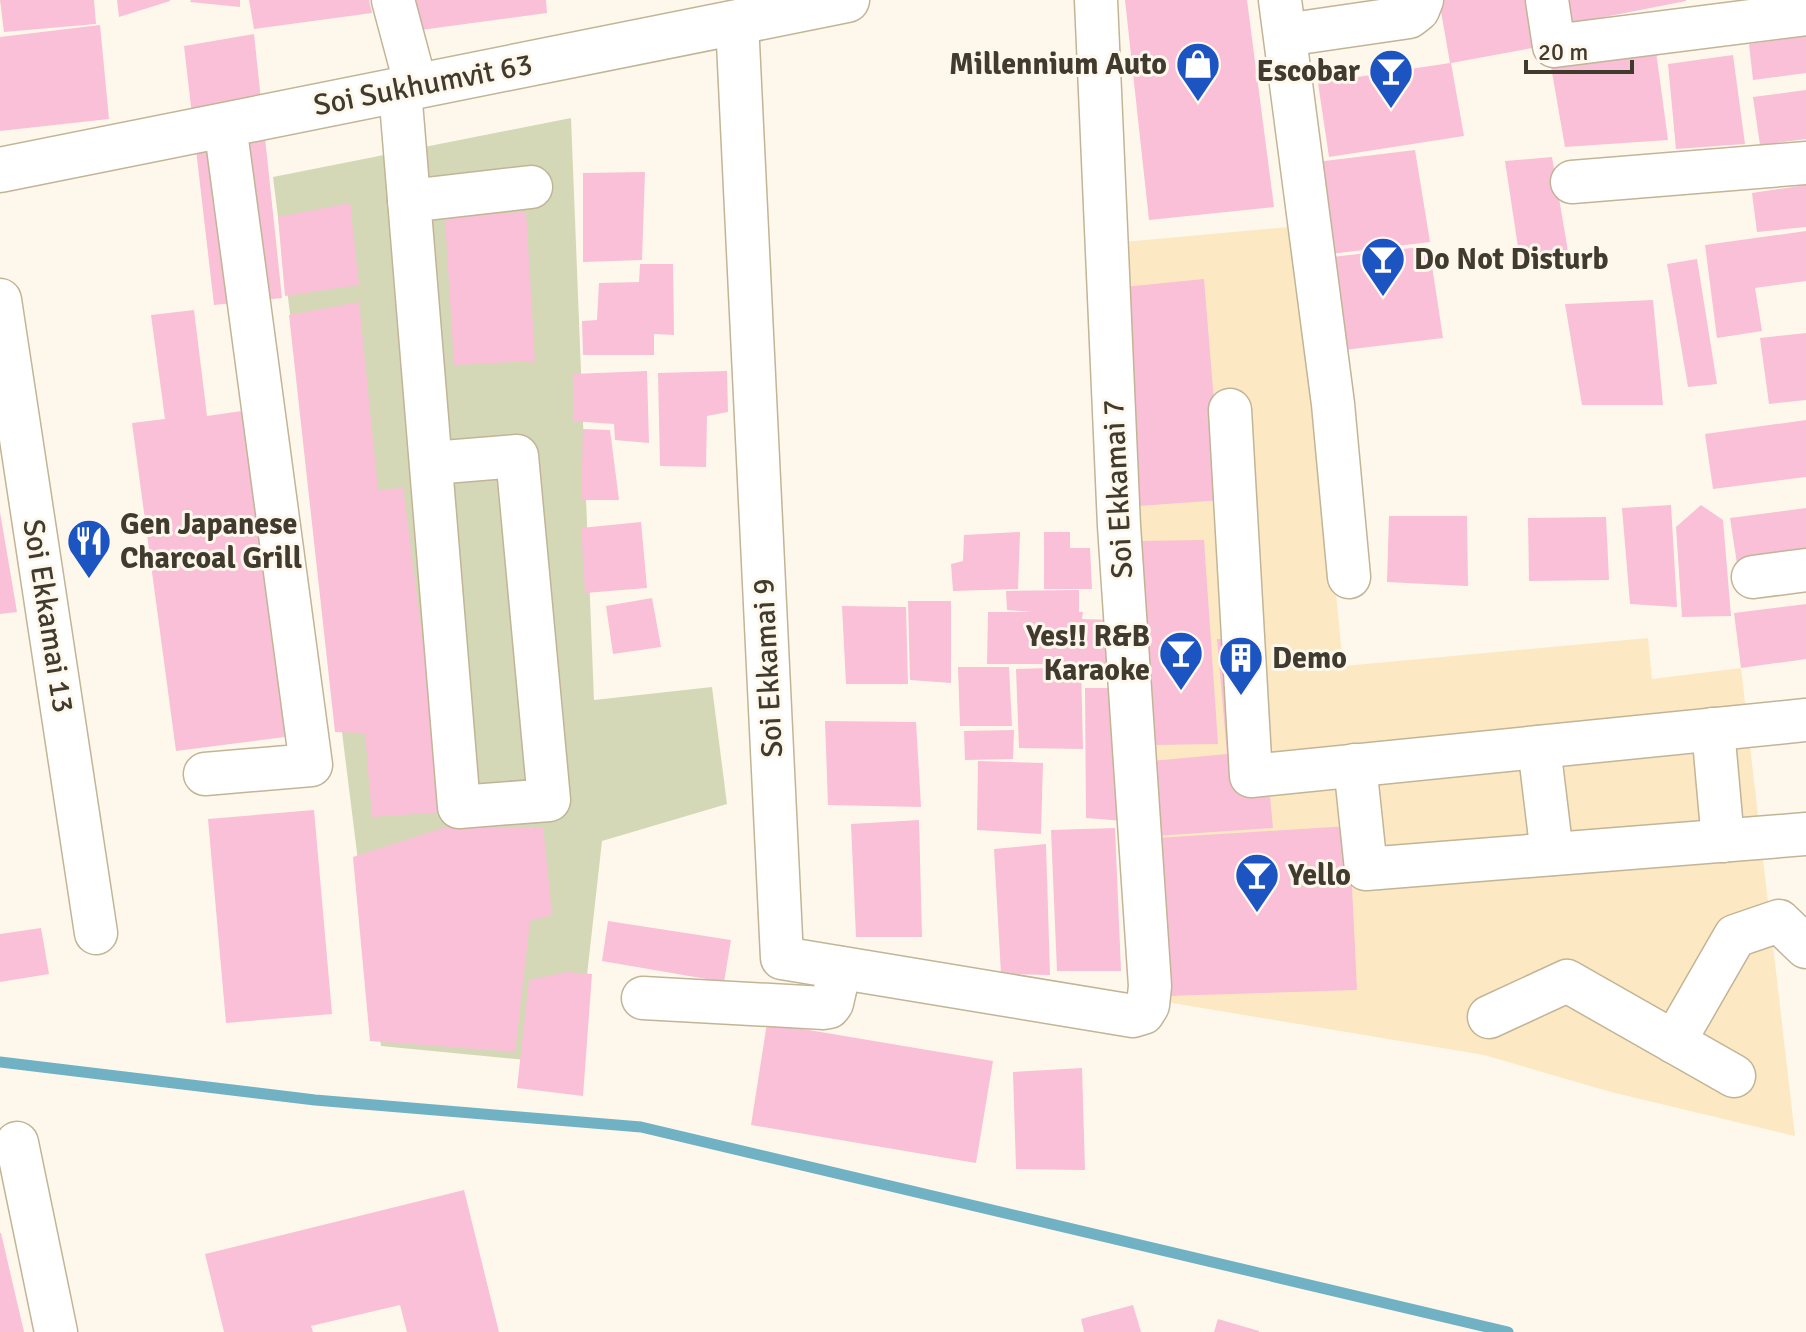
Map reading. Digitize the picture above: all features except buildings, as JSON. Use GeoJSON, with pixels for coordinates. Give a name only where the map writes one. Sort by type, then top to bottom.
{"type":"FeatureCollection","features":[{"type":"Feature","properties":{"kind":"main road","name":"Soi Sukhumvit 63"},"geometry":{"type":"LineString","coordinates":[[0,170],[847,0]]}},
{"type":"Feature","properties":{"kind":"street"},"geometry":{"type":"LineString","coordinates":[[393,0],[408,88],[409,201],[459,807],[549,800],[517,456],[432,463]]}},
{"type":"Feature","properties":{"kind":"street","name":"Soi Ekkamai 7"},"geometry":{"type":"LineString","coordinates":[[1096,0],[1119,526],[1150,986],[1148,1005],[1143,1013],[1133,1016]]}},
{"type":"Feature","properties":{"kind":"street"},"geometry":{"type":"LineString","coordinates":[[1349,577],[1333,404],[1283,18],[1409,17],[1418,10],[1422,0]]}},
{"type":"Feature","properties":{"kind":"street"},"geometry":{"type":"LineString","coordinates":[[1547,0],[1554,46],[1806,14]]}},
{"type":"Feature","properties":{"kind":"street","name":"Soi Ekkamai 9"},"geometry":{"type":"LineString","coordinates":[[737,22],[782,958],[1133,1016]]}},
{"type":"Feature","properties":{"kind":"street"},"geometry":{"type":"LineString","coordinates":[[205,774],[311,765],[225,125]]}},
{"type":"Feature","properties":{"kind":"street"},"geometry":{"type":"LineString","coordinates":[[1572,182],[1806,163]]}},
{"type":"Feature","properties":{"kind":"street"},"geometry":{"type":"LineString","coordinates":[[409,201],[531,187]]}},
{"type":"Feature","properties":{"kind":"street","name":"Soi Ekkamai 13"},"geometry":{"type":"LineString","coordinates":[[0,300],[96,933]]}},
{"type":"Feature","properties":{"kind":"street"},"geometry":{"type":"LineString","coordinates":[[1230,410],[1251,776],[1806,720]]}},
{"type":"Feature","properties":{"kind":"street"},"geometry":{"type":"LineString","coordinates":[[1753,577],[1806,570]]}},
{"type":"Feature","properties":{"kind":"street"},"geometry":{"type":"LineString","coordinates":[[1713,729],[1723,841]]}},
{"type":"Feature","properties":{"kind":"street"},"geometry":{"type":"LineString","coordinates":[[1539,747],[1552,854]]}},
{"type":"Feature","properties":{"kind":"street"},"geometry":{"type":"LineString","coordinates":[[1355,765],[1366,869],[1806,834]]}},
{"type":"Feature","properties":{"kind":"street"},"geometry":{"type":"LineString","coordinates":[[1674,1042],[1735,936],[1779,921],[1806,947]]}},
{"type":"Feature","properties":{"kind":"street"},"geometry":{"type":"LineString","coordinates":[[643,998],[824,1008],[832,1003],[840,968]]}},
{"type":"Feature","properties":{"kind":"street"},"geometry":{"type":"LineString","coordinates":[[1489,1017],[1567,981],[1734,1076]]}},
{"type":"Feature","properties":{"kind":"street"},"geometry":{"type":"LineString","coordinates":[[17,1143],[56,1332]]}},
{"type":"Feature","properties":{"kind":"shaded area"},"geometry":{"type":"Polygon","coordinates":[[[1301,226],[1343,666],[1648,638],[1652,679],[1741,668],[1795,1136],[1611,1092],[1484,1055],[1142,998],[1112,243],[1301,226]]]}},
{"type":"Feature","properties":{"kind":"green space"},"geometry":{"type":"Polygon","coordinates":[[[571,118],[594,700],[712,687],[727,804],[602,841],[577,1065],[381,1046],[273,177],[571,118]]]}},
{"type":"Feature","properties":{"kind":"waterway"},"geometry":{"type":"LineString","coordinates":[[0,1062],[315,1100],[641,1127],[1508,1332]]}},
{"type":"Feature","properties":{"kind":"place","name":"Millennium Auto"},"geometry":{"type":"Point","coordinates":[1198,103]}},
{"type":"Feature","properties":{"kind":"place","name":"Escobar"},"geometry":{"type":"Point","coordinates":[1391,110]}},
{"type":"Feature","properties":{"kind":"place","name":"Do Not Disturb"},"geometry":{"type":"Point","coordinates":[1383,298]}},
{"type":"Feature","properties":{"kind":"place","name":"Gen Japanese Charcoal Grill"},"geometry":{"type":"Point","coordinates":[89,580]}},
{"type":"Feature","properties":{"kind":"place","name":"Yes!! R&B Karaoke"},"geometry":{"type":"Point","coordinates":[1181,692]}},
{"type":"Feature","properties":{"kind":"place","name":"Demo"},"geometry":{"type":"Point","coordinates":[1241,697]}},
{"type":"Feature","properties":{"kind":"place","name":"Yello"},"geometry":{"type":"Point","coordinates":[1257,914]}}]}
